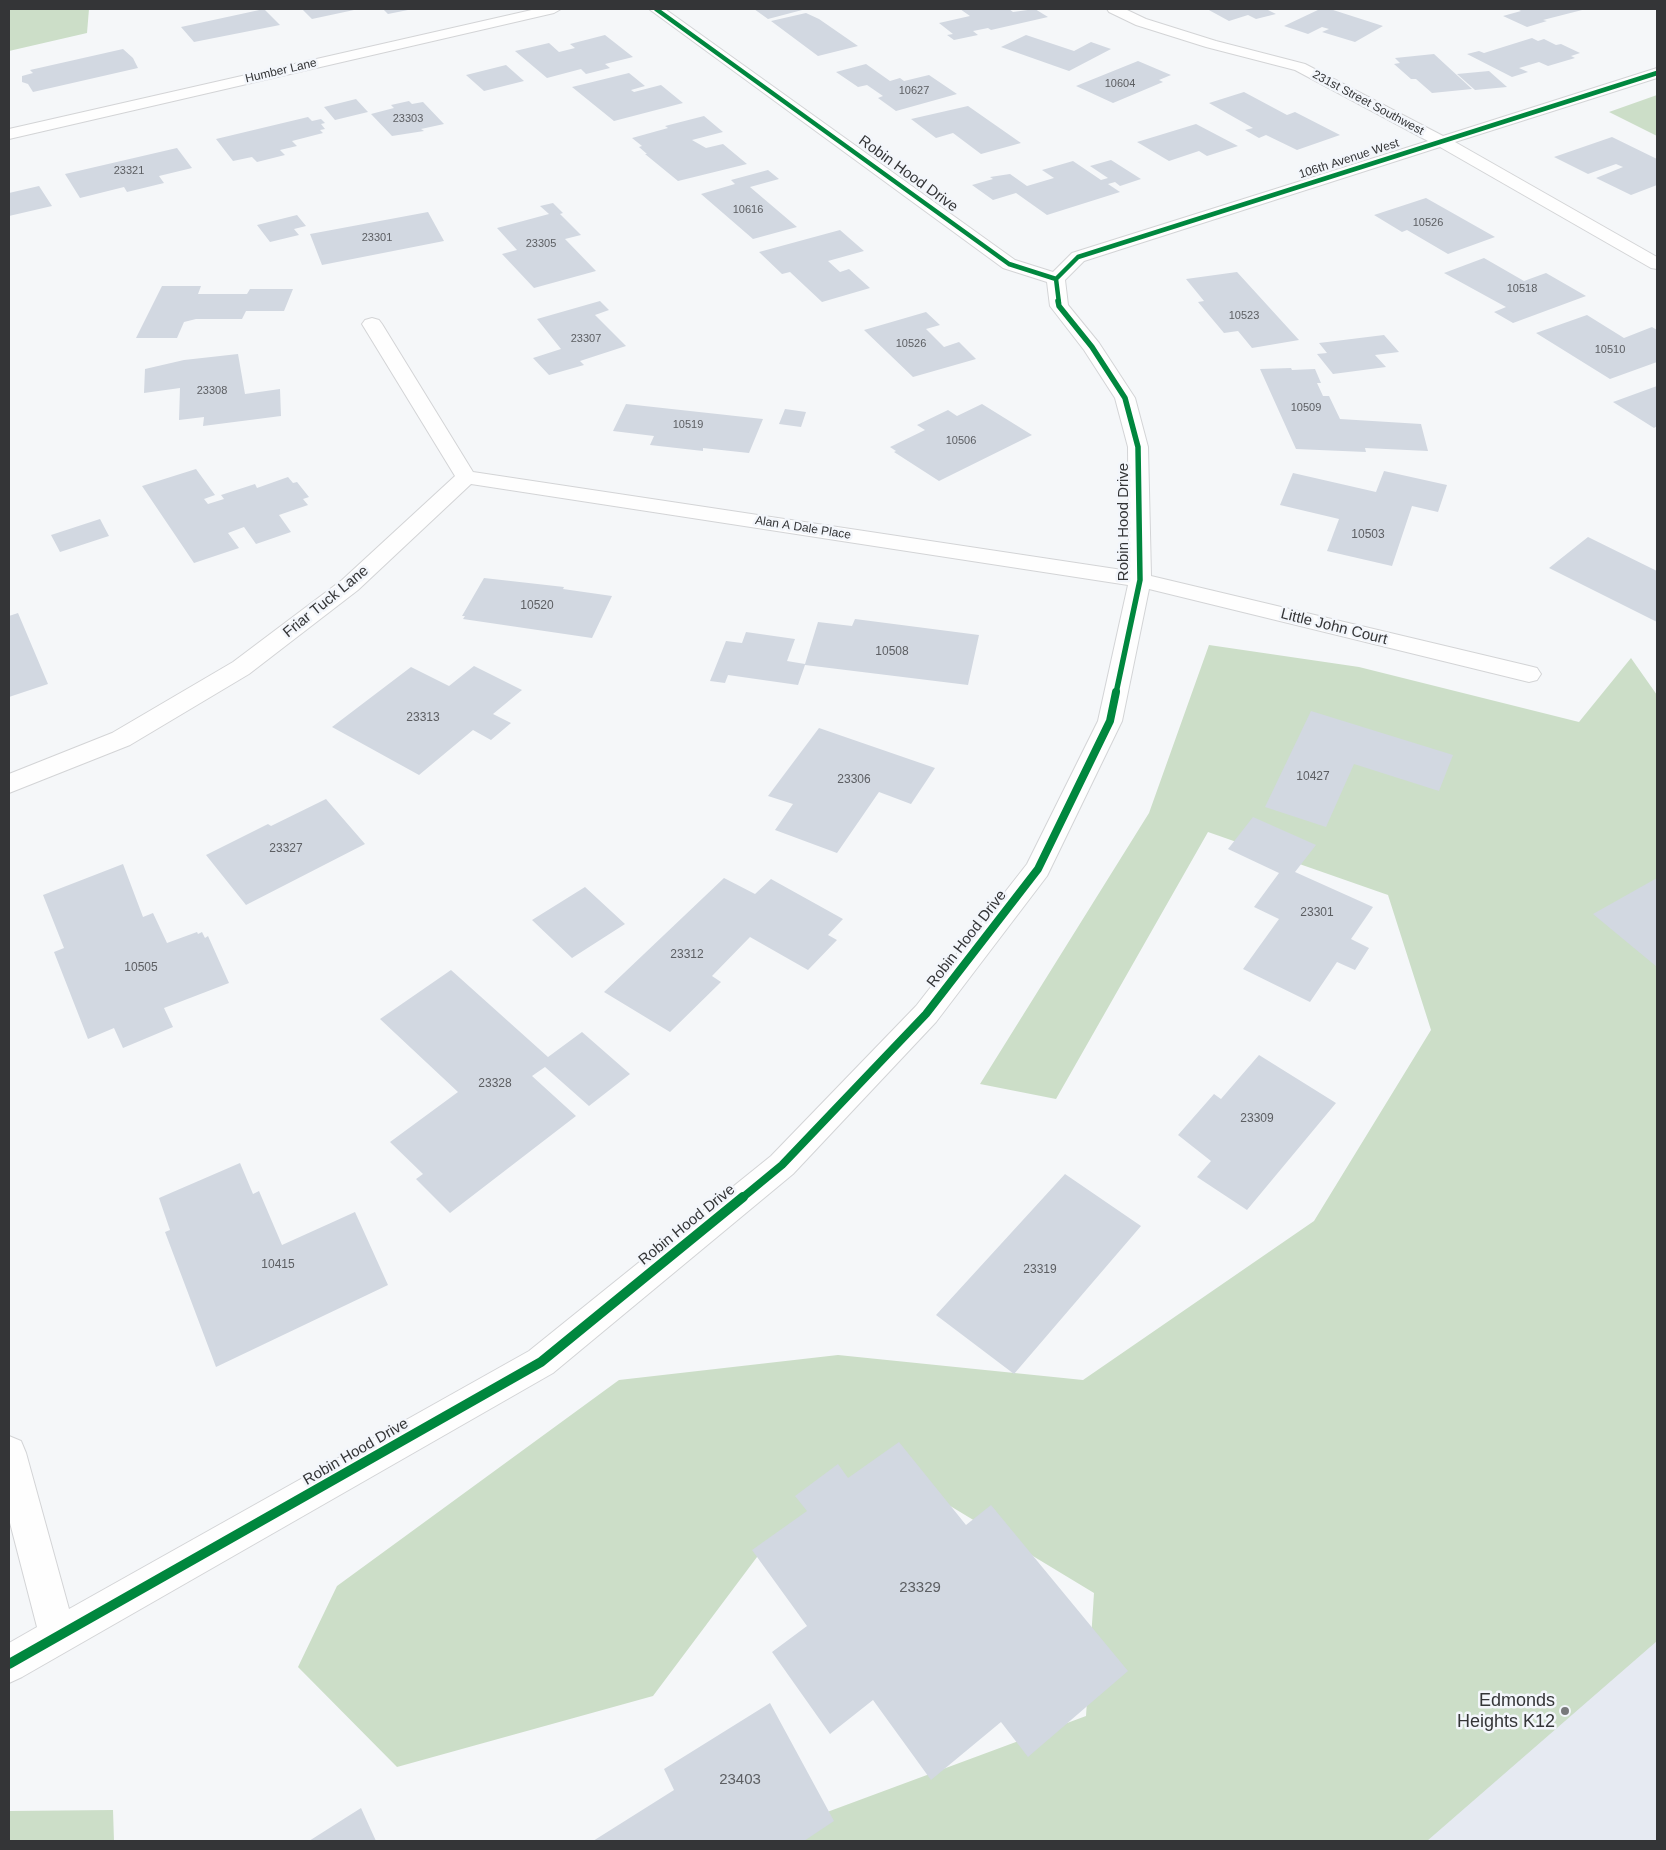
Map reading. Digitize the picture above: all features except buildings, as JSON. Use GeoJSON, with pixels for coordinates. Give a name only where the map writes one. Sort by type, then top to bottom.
{"type":"FeatureCollection","features":[{"type":"Feature","properties":{"kind":"street","name":"Humber Lane"},"geometry":{"type":"LineString","coordinates":[[9,134],[554,9]]}},
{"type":"Feature","properties":{"kind":"street","name":"Robin Hood Drive"},"geometry":{"type":"LineString","coordinates":[[9,1664],[541,1362],[782,1165],[926,1014],[1038,870],[1110,721],[1140,580],[1138,447],[1125,398],[1092,347],[1059,306],[1056,279],[1009,264],[656,9]]}},
{"type":"Feature","properties":{"kind":"street","name":"231st Street Southwest"},"geometry":{"type":"LineString","coordinates":[[1114,9],[1150,25],[1300,68],[1441,141],[1657,264]]}},
{"type":"Feature","properties":{"kind":"street","name":"106th Avenue West"},"geometry":{"type":"LineString","coordinates":[[1056,279],[1078,257],[1657,72]]}},
{"type":"Feature","properties":{"kind":"street"},"geometry":{"type":"LineString","coordinates":[[372,324],[466,477]]}},
{"type":"Feature","properties":{"kind":"street","name":"Alan A Dale Place"},"geometry":{"type":"LineString","coordinates":[[466,477],[1140,580]]}},
{"type":"Feature","properties":{"kind":"street","name":"Friar Tuck Lane"},"geometry":{"type":"LineString","coordinates":[[9,784],[121,739],[241,668],[350,585],[466,477]]}},
{"type":"Feature","properties":{"kind":"street","name":"Little John Court"},"geometry":{"type":"LineString","coordinates":[[1140,580],[1529,674]]}},
{"type":"Feature","properties":{"kind":"street"},"geometry":{"type":"LineString","coordinates":[[9,1453],[58,1636]]}},
{"type":"Feature","properties":{"kind":"shaded area","name":"Edmonds Heights K12"},"geometry":{"type":"Polygon","coordinates":[[[1657,1580],[1657,1841],[1290,1841],[1657,1580]]]}},
{"type":"Feature","properties":{"kind":"green space"},"geometry":{"type":"Polygon","coordinates":[[[9,9],[89,9],[87,33],[9,51],[9,9]]]}},
{"type":"Feature","properties":{"kind":"green space"},"geometry":{"type":"Polygon","coordinates":[[[1657,95],[1657,136],[1609,112],[1657,95]]]}},
{"type":"Feature","properties":{"kind":"green space"},"geometry":{"type":"Polygon","coordinates":[[[1209,645],[1359,667],[1579,722],[1631,658],[1657,695],[1657,1641],[1427,1841],[774,1841],[811,1818],[1086,1716],[1094,1593],[937,1498],[760,1553],[653,1696],[397,1767],[298,1667],[337,1586],[619,1380],[838,1355],[1083,1380],[1314,1221],[1431,1030],[1388,895],[1208,832],[1056,1099],[980,1084],[1149,813],[1209,645]]]}},
{"type":"Feature","properties":{"kind":"green space"},"geometry":{"type":"Polygon","coordinates":[[[113,1810],[114,1841],[9,1841],[9,1811],[113,1810]]]}},
{"type":"Feature","properties":{"kind":"cycle path"},"geometry":{"type":"LineString","coordinates":[[656,9],[1009,264],[1056,279]]}},
{"type":"Feature","properties":{"kind":"cycle path"},"geometry":{"type":"LineString","coordinates":[[1056,279],[1078,257],[1657,73]]}},
{"type":"Feature","properties":{"kind":"cycle path"},"geometry":{"type":"LineString","coordinates":[[9,1664],[541,1362],[782,1165],[926,1014],[1038,869],[1110,721],[1140,580],[1138,447],[1125,398],[1092,347],[1059,306],[1056,279]]}},
{"type":"Feature","properties":{"kind":"place","name":"Edmonds Heights K12"},"geometry":{"type":"Point","coordinates":[1565,1711]}}]}
